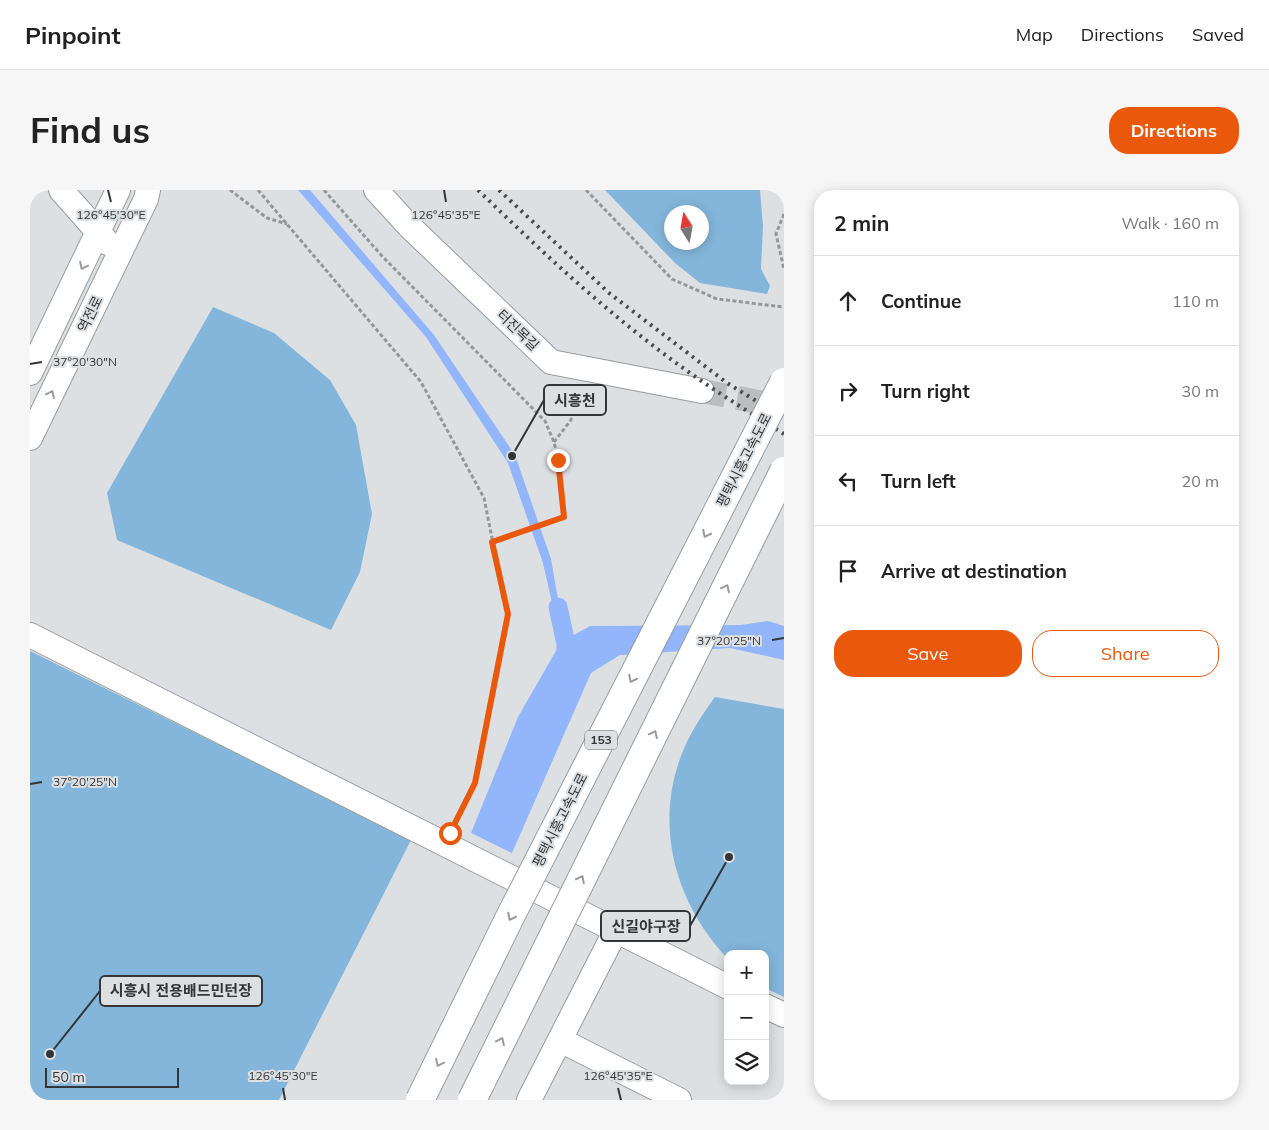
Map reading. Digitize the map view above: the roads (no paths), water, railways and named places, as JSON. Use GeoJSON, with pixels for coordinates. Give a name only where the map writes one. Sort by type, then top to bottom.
{"type":"FeatureCollection","features":[{"type":"Feature","properties":{"kind":"highway","name":"평택시흥고속도로"},"geometry":{"type":"LineString","coordinates":[[420,1100],[511,916],[784,382]]}},
{"type":"Feature","properties":{"kind":"highway"},"geometry":{"type":"LineString","coordinates":[[472,1100],[784,472]]}},
{"type":"Feature","properties":{"kind":"street"},"geometry":{"type":"LineString","coordinates":[[61,190],[118,255]]}},
{"type":"Feature","properties":{"kind":"street","name":"역전로"},"geometry":{"type":"LineString","coordinates":[[30,373],[99,233],[118,190]]}},
{"type":"Feature","properties":{"kind":"street","name":"역전로"},"geometry":{"type":"LineString","coordinates":[[30,438],[146,199],[148,190]]}},
{"type":"Feature","properties":{"kind":"street","name":"터진목길"},"geometry":{"type":"LineString","coordinates":[[376,190],[409,226],[551,362],[702,391]]}},
{"type":"Feature","properties":{"kind":"street"},"geometry":{"type":"LineString","coordinates":[[30,635],[724,985]]}},
{"type":"Feature","properties":{"kind":"street"},"geometry":{"type":"LineString","coordinates":[[530,1100],[616,930]]}},
{"type":"Feature","properties":{"kind":"street"},"geometry":{"type":"LineString","coordinates":[[769,1008],[784,1016]]}},
{"type":"Feature","properties":{"kind":"street"},"geometry":{"type":"LineString","coordinates":[[560,1040],[645,1092],[679,1100]]}},
{"type":"Feature","properties":{"kind":"waterway"},"geometry":{"type":"LineString","coordinates":[[558,607],[566,644],[566,666]]}},
{"type":"Feature","properties":{"kind":"tunnel"},"geometry":{"type":"LineString","coordinates":[[702,391],[784,407]]}},
{"type":"Feature","properties":{"kind":"railway"},"geometry":{"type":"LineString","coordinates":[[478,190],[551,259],[652,345],[731,401],[784,434]]}},
{"type":"Feature","properties":{"kind":"railway"},"geometry":{"type":"LineString","coordinates":[[499,190],[609,293],[727,383],[784,418]]}},
{"type":"Feature","properties":{"kind":"place","name":"시흥천"},"geometry":{"type":"Point","coordinates":[512,456]}},
{"type":"Feature","properties":{"kind":"place","name":"신길야구장"},"geometry":{"type":"Point","coordinates":[729,857]}},
{"type":"Feature","properties":{"kind":"place","name":"시흥시 전용배드민턴장"},"geometry":{"type":"Point","coordinates":[50,1054]}}]}
